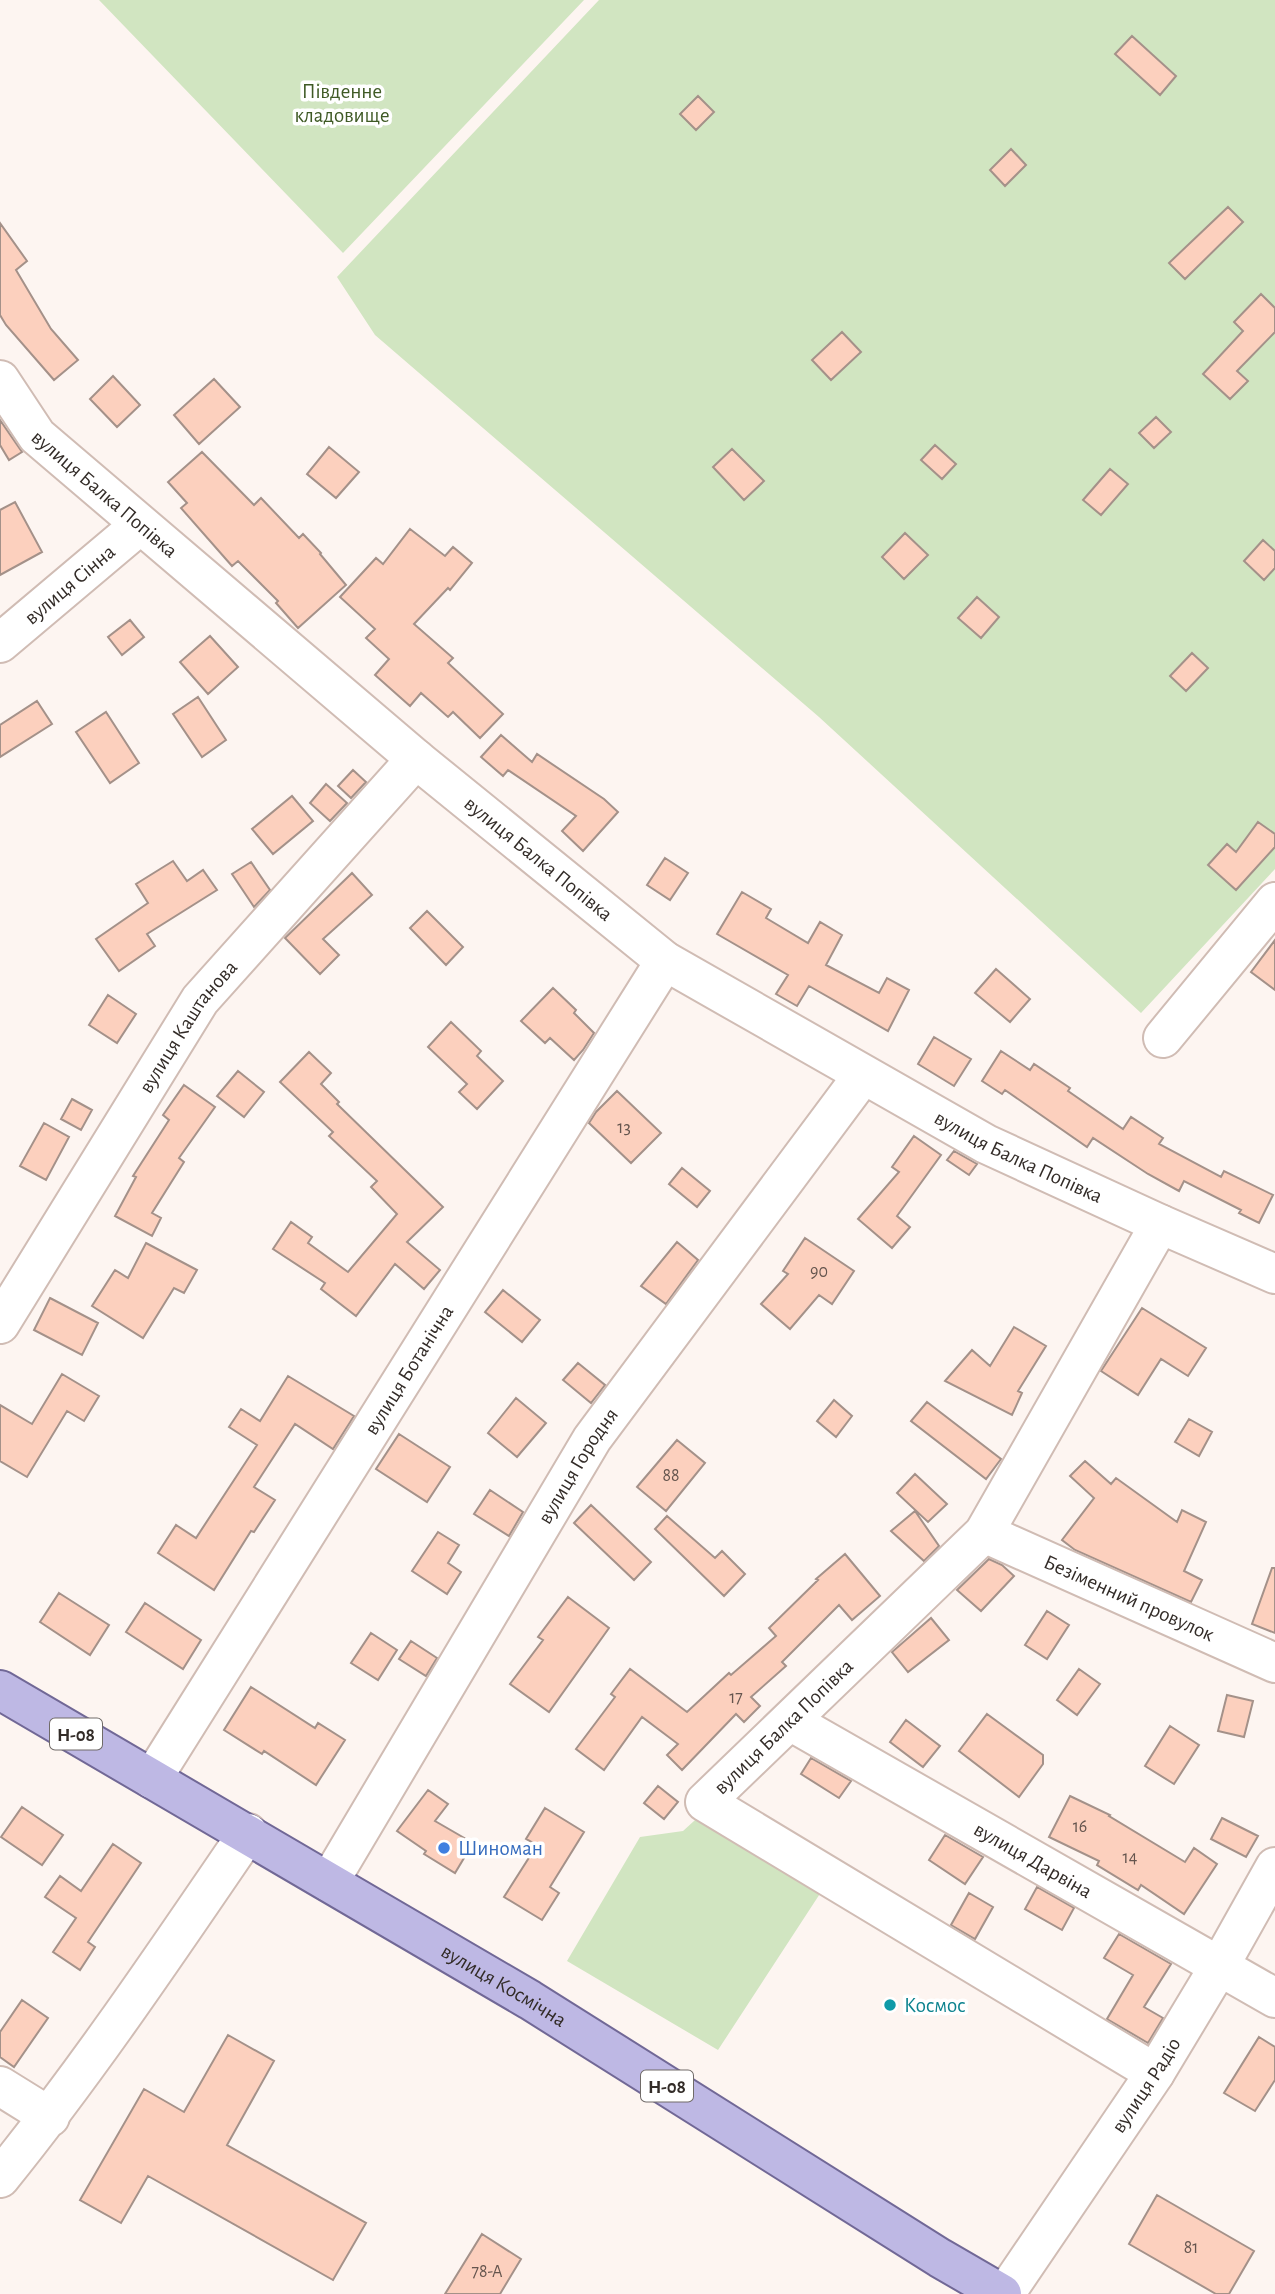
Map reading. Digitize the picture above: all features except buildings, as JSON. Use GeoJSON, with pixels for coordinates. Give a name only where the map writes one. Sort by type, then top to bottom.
{"type":"FeatureCollection","features":[{"type":"Feature","properties":{"kind":"main road","name":"вулиця Космічна"},"geometry":{"type":"LineString","coordinates":[[0,1690],[530,2000],[940,2258],[1004,2294]]}},
{"type":"Feature","properties":{"kind":"street","name":"вулиця Балка Попівка"},"geometry":{"type":"LineString","coordinates":[[0,380],[37,436],[416,758],[665,961],[986,1144],[1275,1274]]}},
{"type":"Feature","properties":{"kind":"street","name":"вулиця Сінна"},"geometry":{"type":"LineString","coordinates":[[0,643],[141,525]]}},
{"type":"Feature","properties":{"kind":"street","name":"вулиця Каштанова"},"geometry":{"type":"LineString","coordinates":[[0,1324],[200,1000],[416,758]]}},
{"type":"Feature","properties":{"kind":"street"},"geometry":{"type":"LineString","coordinates":[[1163,1038],[1275,902]]}},
{"type":"Feature","properties":{"kind":"street","name":"вулиця Ботанічна"},"geometry":{"type":"LineString","coordinates":[[152,1779],[665,961]]}},
{"type":"Feature","properties":{"kind":"street","name":"вулиця Городня"},"geometry":{"type":"LineString","coordinates":[[330,1882],[592,1439],[863,1075]]}},
{"type":"Feature","properties":{"kind":"street","name":"вулиця Балка Попівка"},"geometry":{"type":"LineString","coordinates":[[1155,2073],[705,1802],[984,1533],[1160,1224]]}},
{"type":"Feature","properties":{"kind":"street","name":"Безіменний провулок"},"geometry":{"type":"LineString","coordinates":[[984,1533],[1275,1663]]}},
{"type":"Feature","properties":{"kind":"street","name":"вулиця Дарвіна"},"geometry":{"type":"LineString","coordinates":[[790,1721],[1275,1998]]}},
{"type":"Feature","properties":{"kind":"street"},"geometry":{"type":"LineString","coordinates":[[0,2178],[50,2116],[248,1833]]}},
{"type":"Feature","properties":{"kind":"street","name":"вулиця Радіо"},"geometry":{"type":"LineString","coordinates":[[1004,2294],[1155,2073],[1275,1867]]}},
{"type":"Feature","properties":{"kind":"street"},"geometry":{"type":"LineString","coordinates":[[0,2086],[50,2116]]}},
{"type":"Feature","properties":{"kind":"green space","name":"Південне кладовище"},"geometry":{"type":"Polygon","coordinates":[[[99,0],[584,0],[343,253],[99,0]]]}},
{"type":"Feature","properties":{"kind":"green space"},"geometry":{"type":"Polygon","coordinates":[[[599,0],[1275,0],[1275,869],[1141,1013],[819,717],[375,335],[337,277],[599,0]]]}},
{"type":"Feature","properties":{"kind":"green space"},"geometry":{"type":"Polygon","coordinates":[[[705,1811],[825,1886],[718,2050],[567,1961],[640,1837],[683,1831],[705,1811]]]}},
{"type":"Feature","properties":{"kind":"place","name":"Шиноман"},"geometry":{"type":"Point","coordinates":[444,1848]}},
{"type":"Feature","properties":{"kind":"place","name":"Космос"},"geometry":{"type":"Point","coordinates":[890,2005]}}]}
